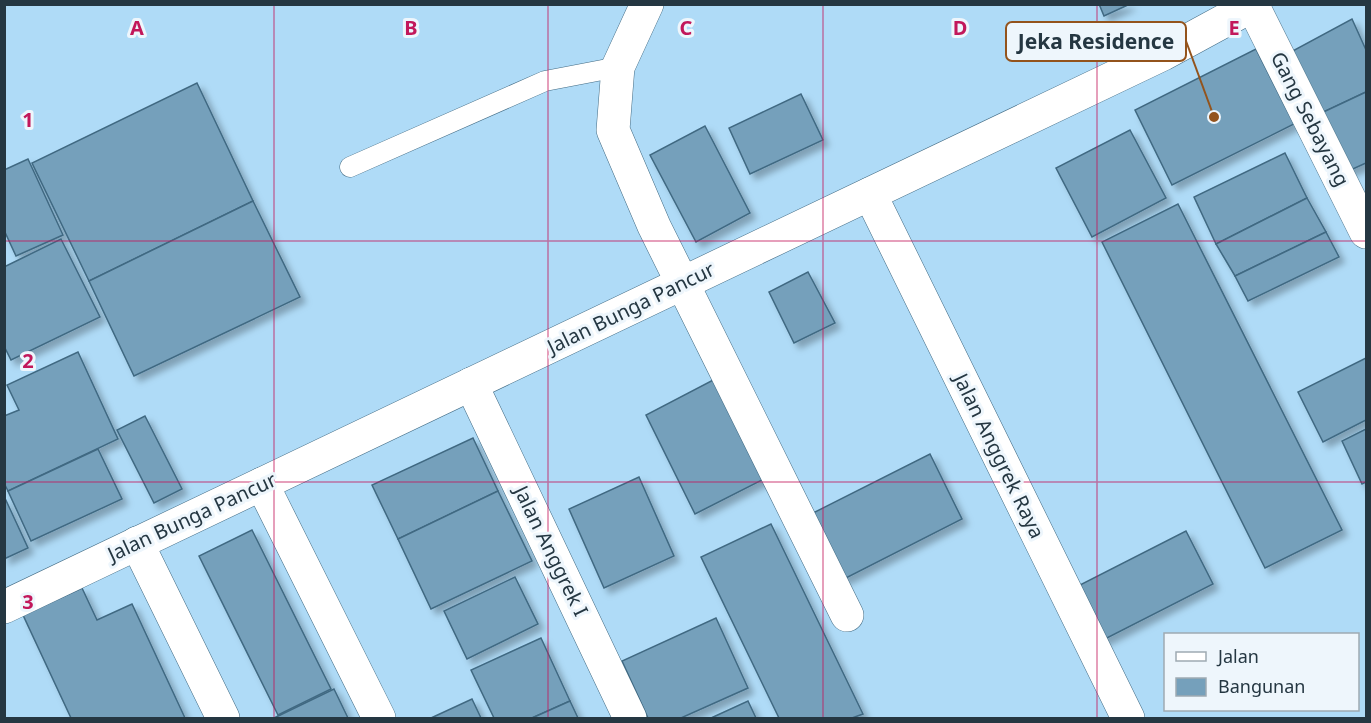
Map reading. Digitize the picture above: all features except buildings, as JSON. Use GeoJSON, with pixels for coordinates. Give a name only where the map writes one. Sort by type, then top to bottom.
{"type":"FeatureCollection","features":[{"type":"Feature","properties":{"kind":"street"},"geometry":{"type":"LineString","coordinates":[[647,4],[618,67],[614,130],[654,226],[847,615]]}},
{"type":"Feature","properties":{"kind":"street","name":"Jalan Bunga Pancur"},"geometry":{"type":"LineString","coordinates":[[4,607],[1163,54],[1254,5]]}},
{"type":"Feature","properties":{"kind":"street","name":"Gang Sebayang"},"geometry":{"type":"LineString","coordinates":[[1254,5],[1366,232]]}},
{"type":"Feature","properties":{"kind":"street","name":"Jalan Anggrek Raya"},"geometry":{"type":"LineString","coordinates":[[870,194],[1128,718]]}},
{"type":"Feature","properties":{"kind":"street","name":"Jalan Anggrek I"},"geometry":{"type":"LineString","coordinates":[[471,384],[630,718]]}},
{"type":"Feature","properties":{"kind":"street"},"geometry":{"type":"LineString","coordinates":[[262,484],[379,718]]}},
{"type":"Feature","properties":{"kind":"street"},"geometry":{"type":"LineString","coordinates":[[137,543],[224,718]]}},
{"type":"Feature","properties":{"kind":"lane"},"geometry":{"type":"LineString","coordinates":[[350,166],[545,81],[618,67]]}},
{"type":"Feature","properties":{"kind":"place","name":"Jeka Residence"},"geometry":{"type":"Point","coordinates":[1214,117]}}]}
